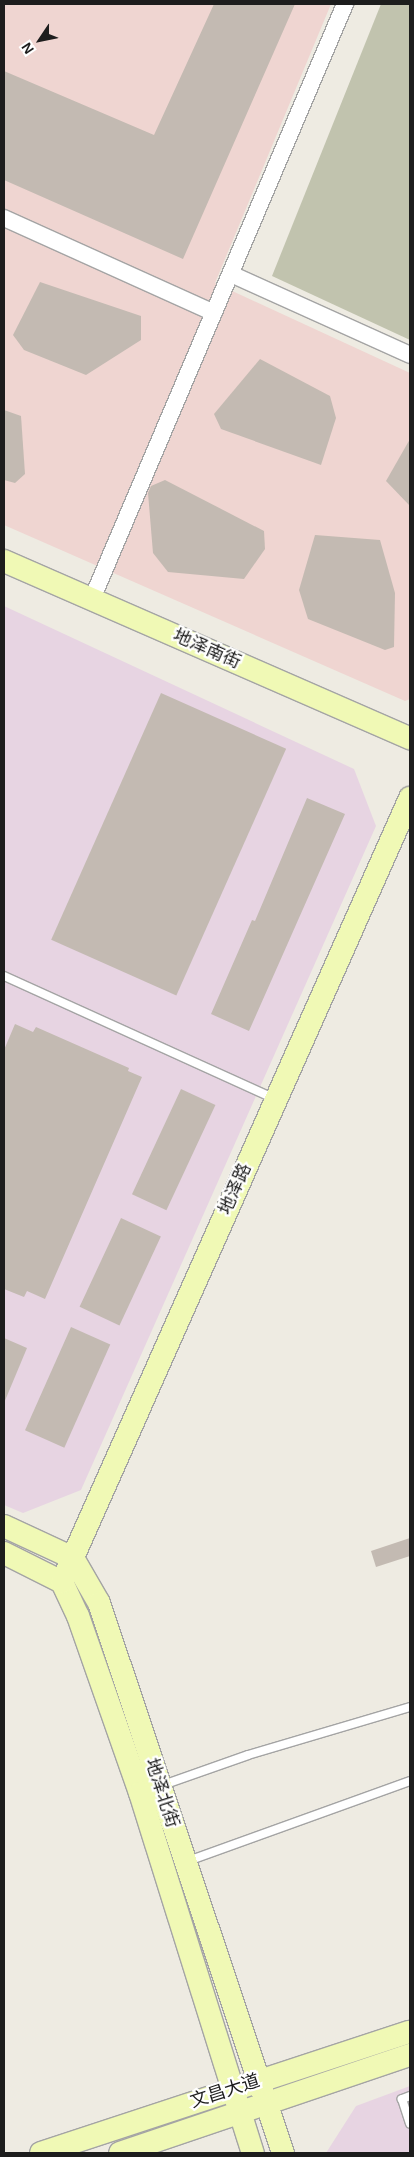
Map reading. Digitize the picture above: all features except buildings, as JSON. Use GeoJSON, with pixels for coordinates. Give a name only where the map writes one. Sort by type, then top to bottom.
{"type":"FeatureCollection","features":[{"type":"Feature","properties":{"kind":"street"},"geometry":{"type":"LineString","coordinates":[[92,600],[345,4]]}},
{"type":"Feature","properties":{"kind":"street"},"geometry":{"type":"LineString","coordinates":[[4,218],[214,313]]}},
{"type":"Feature","properties":{"kind":"street"},"geometry":{"type":"LineString","coordinates":[[230,274],[410,355]]}},
{"type":"Feature","properties":{"kind":"street","name":"地泽南街"},"geometry":{"type":"LineString","coordinates":[[4,561],[410,738]]}},
{"type":"Feature","properties":{"kind":"street","name":"地泽路"},"geometry":{"type":"LineString","coordinates":[[62,1582],[410,798]]}},
{"type":"Feature","properties":{"kind":"street"},"geometry":{"type":"LineString","coordinates":[[4,1526],[73,1558]]}},
{"type":"Feature","properties":{"kind":"street"},"geometry":{"type":"LineString","coordinates":[[4,1553],[62,1582]]}},
{"type":"Feature","properties":{"kind":"street","name":"地泽北街"},"geometry":{"type":"LineString","coordinates":[[73,1558],[99,1603],[150,1790],[175,1865],[258,2080],[283,2153]]}},
{"type":"Feature","properties":{"kind":"street","name":"地泽北街"},"geometry":{"type":"LineString","coordinates":[[62,1582],[150,1790]]}},
{"type":"Feature","properties":{"kind":"street","name":"地泽北街"},"geometry":{"type":"LineString","coordinates":[[175,1865],[233,2088],[242,2112],[253,2153]]}},
{"type":"Feature","properties":{"kind":"street","name":"文昌大道"},"geometry":{"type":"LineString","coordinates":[[41,2153],[233,2088],[410,2032]]}},
{"type":"Feature","properties":{"kind":"street","name":"文昌大道"},"geometry":{"type":"LineString","coordinates":[[120,2153],[410,2055]]}},
{"type":"Feature","properties":{"kind":"lane"},"geometry":{"type":"LineString","coordinates":[[4,976],[275,1099]]}},
{"type":"Feature","properties":{"kind":"lane"},"geometry":{"type":"LineString","coordinates":[[150,1790],[248,1755],[410,1707]]}},
{"type":"Feature","properties":{"kind":"lane"},"geometry":{"type":"LineString","coordinates":[[175,1865],[410,1781]]}},
{"type":"Feature","properties":{"kind":"lane"},"geometry":{"type":"LineString","coordinates":[[410,2096],[402,2099],[410,2124]]}},
{"type":"Feature","properties":{"kind":"shaded area"},"geometry":{"type":"Polygon","coordinates":[[[4,4],[331,4],[215,283],[410,373],[410,699],[405,701],[4,525],[4,4]]]}},
{"type":"Feature","properties":{"kind":"shaded area"},"geometry":{"type":"Polygon","coordinates":[[[381,4],[410,4],[410,340],[272,276],[381,4]]]}},
{"type":"Feature","properties":{"kind":"shaded area"},"geometry":{"type":"Polygon","coordinates":[[[4,606],[354,769],[376,826],[81,1490],[23,1513],[4,1505],[4,606]]]}},
{"type":"Feature","properties":{"kind":"shaded area"},"geometry":{"type":"Polygon","coordinates":[[[410,2086],[410,2153],[326,2153],[356,2106],[410,2086]]]}}]}
